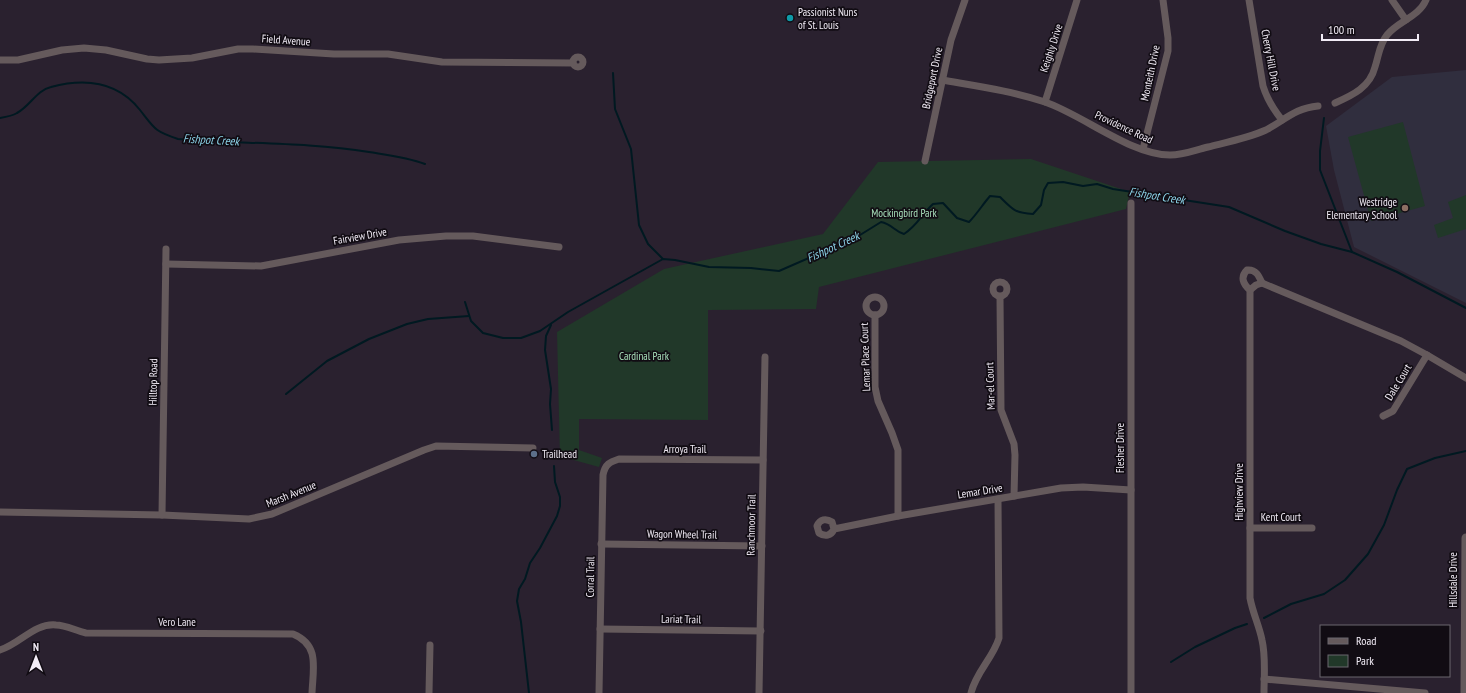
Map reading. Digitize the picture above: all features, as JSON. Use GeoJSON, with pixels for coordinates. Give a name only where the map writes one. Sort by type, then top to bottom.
{"type":"FeatureCollection","features":[{"type":"Feature","properties":{"kind":"street","name":"Bridgeport Drive"},"geometry":{"type":"LineString","coordinates":[[925,161],[951,40],[965,0]]}},
{"type":"Feature","properties":{"kind":"street","name":"Keighly Drive"},"geometry":{"type":"LineString","coordinates":[[1045,102],[1078,0]]}},
{"type":"Feature","properties":{"kind":"street","name":"Monteith Drive"},"geometry":{"type":"LineString","coordinates":[[1143,149],[1168,51],[1168,38],[1163,0]]}},
{"type":"Feature","properties":{"kind":"street","name":"Cherry Hill Drive"},"geometry":{"type":"LineString","coordinates":[[1248,0],[1263,86],[1273,110],[1282,120]]}},
{"type":"Feature","properties":{"kind":"street"},"geometry":{"type":"LineString","coordinates":[[1392,0],[1406,20]]}},
{"type":"Feature","properties":{"kind":"street"},"geometry":{"type":"LineString","coordinates":[[1336,103],[1349,98],[1363,88],[1375,68],[1379,50],[1388,34],[1413,16],[1426,0]]}},
{"type":"Feature","properties":{"kind":"street","name":"Field Avenue"},"geometry":{"type":"LineString","coordinates":[[0,60],[18,60],[62,50],[84,48],[106,50],[159,60],[192,58],[232,50],[253,49],[334,54],[388,54],[442,62],[573,63]]}},
{"type":"Feature","properties":{"kind":"street","name":"Providence Road"},"geometry":{"type":"LineString","coordinates":[[942,80],[1005,92],[1045,102],[1075,115],[1119,139],[1143,149],[1169,155],[1182,154],[1254,135],[1268,129],[1295,111],[1318,106]]}},
{"type":"Feature","properties":{"kind":"street","name":"Flesher Drive"},"geometry":{"type":"LineString","coordinates":[[1131,203],[1131,693]]}},
{"type":"Feature","properties":{"kind":"street","name":"Fairview Drive"},"geometry":{"type":"LineString","coordinates":[[166,264],[261,266],[399,240],[446,236],[473,236],[560,247]]}},
{"type":"Feature","properties":{"kind":"street","name":"Hilltop Road"},"geometry":{"type":"LineString","coordinates":[[162,515],[166,249]]}},
{"type":"Feature","properties":{"kind":"street","name":"Highview Drive"},"geometry":{"type":"LineString","coordinates":[[1264,693],[1264,651],[1262,639],[1254,619],[1250,598],[1250,290],[1246,287],[1242,280],[1243,274],[1246,270],[1256,272],[1262,283],[1401,341],[1466,378]]}},
{"type":"Feature","properties":{"kind":"street"},"geometry":{"type":"LineString","coordinates":[[1250,290],[1256,285],[1262,283]]}},
{"type":"Feature","properties":{"kind":"street","name":"Mar-el Court"},"geometry":{"type":"LineString","coordinates":[[1000,297],[1001,410],[1014,444],[1014,496]]}},
{"type":"Feature","properties":{"kind":"street","name":"Lemar Place Court"},"geometry":{"type":"LineString","coordinates":[[875,314],[875,387],[878,401],[898,450],[898,516]]}},
{"type":"Feature","properties":{"kind":"street","name":"Dale Court"},"geometry":{"type":"LineString","coordinates":[[1383,416],[1393,411],[1427,355]]}},
{"type":"Feature","properties":{"kind":"street","name":"Ranchmoor Trail"},"geometry":{"type":"LineString","coordinates":[[759,693],[765,358]]}},
{"type":"Feature","properties":{"kind":"street","name":"Marsh Avenue"},"geometry":{"type":"LineString","coordinates":[[0,512],[162,515],[249,519],[272,514],[436,446],[533,448]]}},
{"type":"Feature","properties":{"kind":"street","name":"Arroya Trail"},"geometry":{"type":"LineString","coordinates":[[608,463],[620,459],[763,460]]}},
{"type":"Feature","properties":{"kind":"street","name":"Corral Trail"},"geometry":{"type":"LineString","coordinates":[[599,693],[603,475],[608,463]]}},
{"type":"Feature","properties":{"kind":"street","name":"Lemar Drive"},"geometry":{"type":"LineString","coordinates":[[834,529],[898,516],[1061,488],[1083,487],[1131,490]]}},
{"type":"Feature","properties":{"kind":"street"},"geometry":{"type":"LineString","coordinates":[[971,693],[973,684],[994,652],[998,638],[998,499]]}},
{"type":"Feature","properties":{"kind":"street","name":"Kent Court"},"geometry":{"type":"LineString","coordinates":[[1250,528],[1312,528]]}},
{"type":"Feature","properties":{"kind":"street","name":"Hillsdale Drive"},"geometry":{"type":"LineString","coordinates":[[1465,693],[1466,538]]}},
{"type":"Feature","properties":{"kind":"street","name":"Wagon Wheel Trail"},"geometry":{"type":"LineString","coordinates":[[601,544],[762,546]]}},
{"type":"Feature","properties":{"kind":"street","name":"Vero Lane"},"geometry":{"type":"LineString","coordinates":[[0,650],[16,643],[34,630],[49,625],[68,627],[86,633],[292,634],[306,641],[311,651],[313,663],[312,693]]}},
{"type":"Feature","properties":{"kind":"street","name":"Lariat Trail"},"geometry":{"type":"LineString","coordinates":[[600,628],[761,631]]}},
{"type":"Feature","properties":{"kind":"street"},"geometry":{"type":"LineString","coordinates":[[429,693],[430,644]]}},
{"type":"Feature","properties":{"kind":"street"},"geometry":{"type":"LineString","coordinates":[[1264,679],[1426,693]]}},
{"type":"Feature","properties":{"kind":"shaded area","name":"Westridge Elementary School"},"geometry":{"type":"Polygon","coordinates":[[[1466,70],[1466,303],[1354,247],[1334,170],[1326,126],[1392,77],[1466,70]]]}},
{"type":"Feature","properties":{"kind":"green space"},"geometry":{"type":"Polygon","coordinates":[[[1403,122],[1425,206],[1371,221],[1348,137],[1403,122]]]}},
{"type":"Feature","properties":{"kind":"green space"},"geometry":{"type":"Polygon","coordinates":[[[1031,159],[1130,192],[1126,209],[819,287],[816,309],[708,310],[708,420],[579,419],[579,450],[602,458],[599,467],[570,459],[560,459],[557,332],[664,269],[823,234],[878,162],[1031,159]]]}},
{"type":"Feature","properties":{"kind":"green space"},"geometry":{"type":"Polygon","coordinates":[[[1466,195],[1466,229],[1438,238],[1434,225],[1453,218],[1448,202],[1466,195]]]}},
{"type":"Feature","properties":{"kind":"waterway"},"geometry":{"type":"LineString","coordinates":[[613,73],[615,109],[631,149],[639,225],[648,244],[663,259]]}},
{"type":"Feature","properties":{"kind":"waterway","name":"Fishpot Creek"},"geometry":{"type":"LineString","coordinates":[[0,118],[11,116],[22,110],[42,91],[51,87],[76,83],[100,84],[121,93],[131,100],[156,129],[164,134],[178,139],[321,146],[397,156],[425,164]]}},
{"type":"Feature","properties":{"kind":"waterway"},"geometry":{"type":"LineString","coordinates":[[1324,118],[1320,151],[1320,170],[1352,252]]}},
{"type":"Feature","properties":{"kind":"waterway","name":"Fishpot Creek"},"geometry":{"type":"LineString","coordinates":[[465,302],[471,321],[483,333],[503,338],[521,338],[540,331],[568,312],[663,259],[709,267],[751,268],[779,271],[852,240],[881,222],[888,224],[904,234],[909,231],[933,204],[943,203],[957,218],[969,222],[990,196],[1000,197],[1011,208],[1018,212],[1033,214],[1041,205],[1044,190],[1048,183],[1063,182],[1083,186],[1097,184],[1113,189],[1229,207],[1285,231],[1321,244],[1352,252],[1397,272],[1466,308]]}},
{"type":"Feature","properties":{"kind":"waterway"},"geometry":{"type":"LineString","coordinates":[[286,394],[327,361],[369,339],[407,324],[428,319],[469,316]]}},
{"type":"Feature","properties":{"kind":"waterway"},"geometry":{"type":"LineString","coordinates":[[551,325],[546,336],[545,350],[551,389],[550,404],[552,430]]}},
{"type":"Feature","properties":{"kind":"waterway"},"geometry":{"type":"LineString","coordinates":[[1264,618],[1291,604],[1324,594],[1345,580],[1368,554],[1384,525],[1397,490],[1407,469],[1435,458],[1466,451]]}},
{"type":"Feature","properties":{"kind":"waterway"},"geometry":{"type":"LineString","coordinates":[[529,693],[521,622],[517,601],[519,589],[525,579],[530,563],[557,516],[560,506],[560,497],[555,482],[554,466]]}},
{"type":"Feature","properties":{"kind":"waterway"},"geometry":{"type":"LineString","coordinates":[[1171,662],[1195,647],[1247,624]]}},
{"type":"Feature","properties":{"kind":"place","name":"Passionist Nuns of St. Louis"},"geometry":{"type":"Point","coordinates":[790,18]}},
{"type":"Feature","properties":{"kind":"place","name":"Westridge Elementary School"},"geometry":{"type":"Point","coordinates":[1405,208]}},
{"type":"Feature","properties":{"kind":"place","name":"Trailhead"},"geometry":{"type":"Point","coordinates":[534,454]}},
{"type":"Feature","properties":{"kind":"park label","name":"Mockingbird Park"},"geometry":{"type":"Point","coordinates":[904,213]}},
{"type":"Feature","properties":{"kind":"park label","name":"Cardinal Park"},"geometry":{"type":"Point","coordinates":[644,356]}}]}
